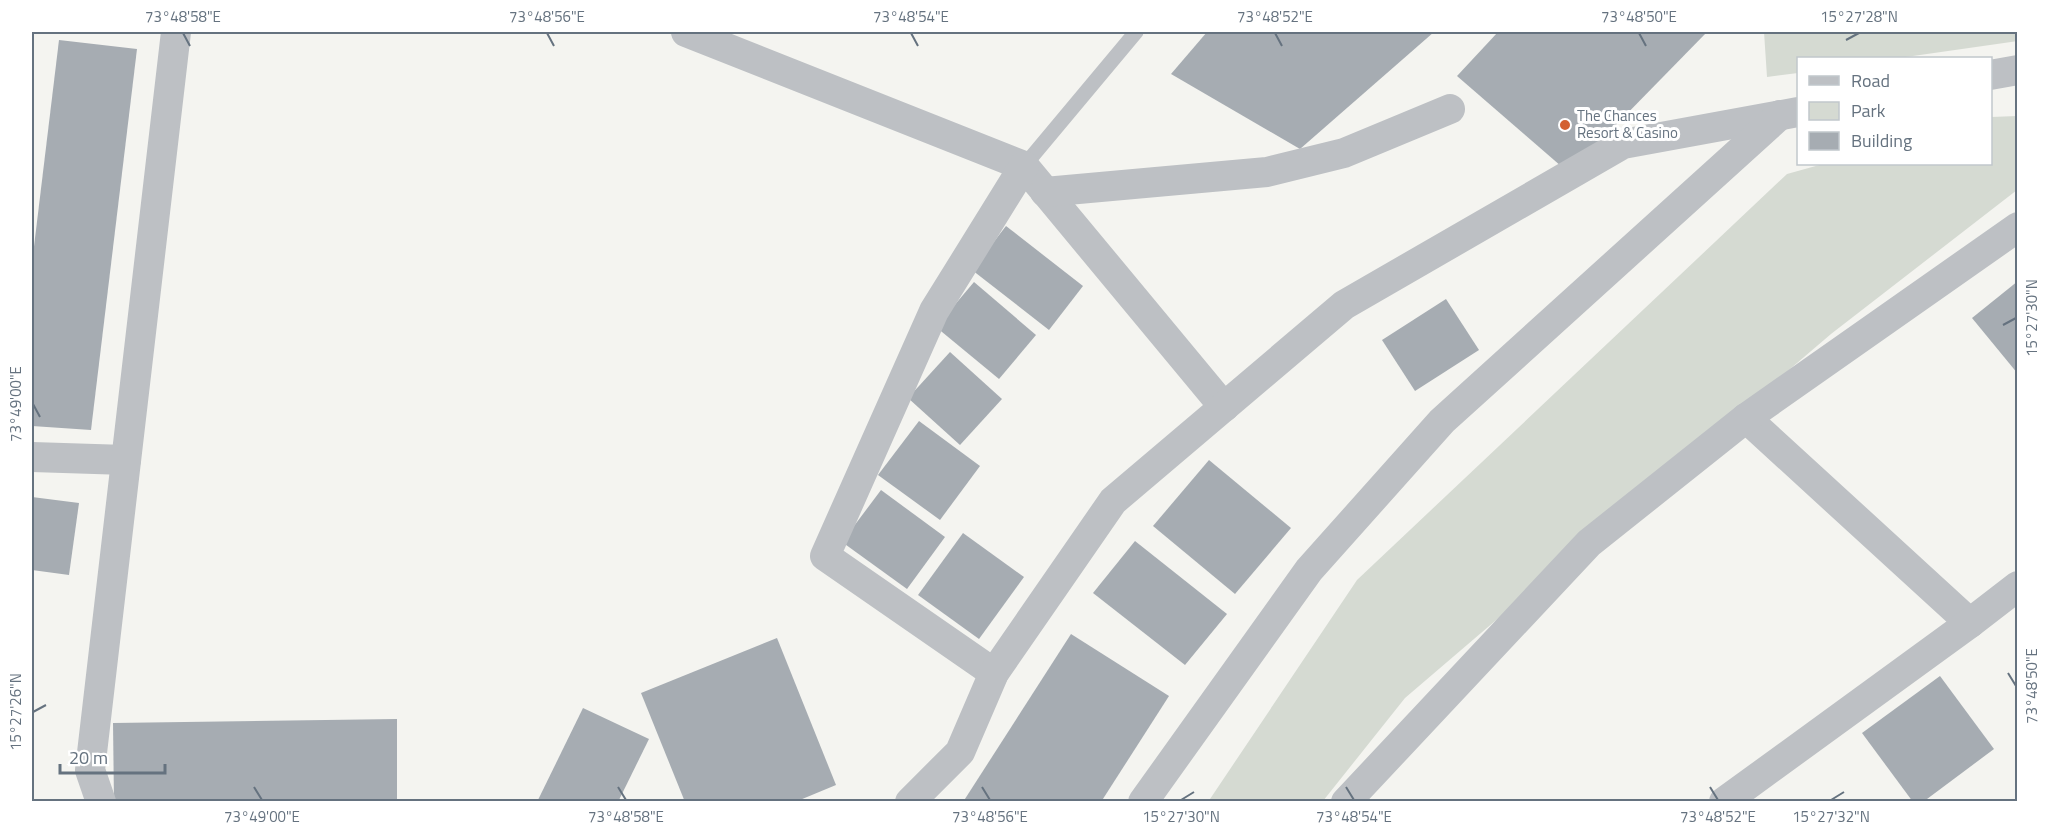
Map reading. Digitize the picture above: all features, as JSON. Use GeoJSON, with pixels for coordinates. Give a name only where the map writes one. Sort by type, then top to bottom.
{"type":"FeatureCollection","features":[{"type":"Feature","properties":{"kind":"street"},"geometry":{"type":"LineString","coordinates":[[100,801],[90,770],[176,32]]}},
{"type":"Feature","properties":{"kind":"street"},"geometry":{"type":"LineString","coordinates":[[686,32],[1023,166],[1224,407]]}},
{"type":"Feature","properties":{"kind":"street"},"geometry":{"type":"LineString","coordinates":[[1992,75],[2018,70]]}},
{"type":"Feature","properties":{"kind":"street"},"geometry":{"type":"LineString","coordinates":[[1045,192],[1267,172],[1344,153],[1450,109]]}},
{"type":"Feature","properties":{"kind":"street"},"geometry":{"type":"LineString","coordinates":[[910,801],[960,752],[994,673],[1113,501],[1344,305],[1623,144],[1789,114]]}},
{"type":"Feature","properties":{"kind":"street"},"geometry":{"type":"LineString","coordinates":[[1143,801],[1309,570],[1442,421],[1789,114]]}},
{"type":"Feature","properties":{"kind":"street"},"geometry":{"type":"LineString","coordinates":[[994,673],[825,556],[934,311],[1023,166]]}},
{"type":"Feature","properties":{"kind":"street"},"geometry":{"type":"LineString","coordinates":[[1346,801],[1589,543],[1746,418],[2018,227]]}},
{"type":"Feature","properties":{"kind":"street"},"geometry":{"type":"LineString","coordinates":[[1746,418],[1970,623]]}},
{"type":"Feature","properties":{"kind":"street"},"geometry":{"type":"LineString","coordinates":[[32,457],[126,460]]}},
{"type":"Feature","properties":{"kind":"street"},"geometry":{"type":"LineString","coordinates":[[1724,801],[2018,586]]}},
{"type":"Feature","properties":{"kind":"lane"},"geometry":{"type":"LineString","coordinates":[[1023,166],[1136,32]]}},
{"type":"Feature","properties":{"kind":"green space"},"geometry":{"type":"Polygon","coordinates":[[[1764,32],[2017,32],[2018,41],[1906,57],[1797,57],[1797,73],[1767,77],[1764,32]]]}},
{"type":"Feature","properties":{"kind":"green space"},"geometry":{"type":"Polygon","coordinates":[[[2017,116],[2017,190],[1831,334],[1405,698],[1323,801],[1208,802],[1357,580],[1787,174],[1819,165],[1992,165],[1992,117],[2017,116]]]}},
{"type":"Feature","properties":{"kind":"building"},"geometry":{"type":"Polygon","coordinates":[[[1207,32],[1434,32],[1300,149],[1171,74],[1207,32]]]}},
{"type":"Feature","properties":{"kind":"building","name":"The Chances Resort & Casino"},"geometry":{"type":"Polygon","coordinates":[[[1498,32],[1707,32],[1569,173],[1457,76],[1498,32]]]}},
{"type":"Feature","properties":{"kind":"building"},"geometry":{"type":"Polygon","coordinates":[[[59,40],[137,49],[91,430],[32,426],[32,263],[59,40]]]}},
{"type":"Feature","properties":{"kind":"building"},"geometry":{"type":"Polygon","coordinates":[[[1006,226],[1083,286],[1049,330],[972,270],[1006,226]]]}},
{"type":"Feature","properties":{"kind":"building"},"geometry":{"type":"Polygon","coordinates":[[[2018,281],[2018,374],[1972,318],[2018,281]]]}},
{"type":"Feature","properties":{"kind":"building"},"geometry":{"type":"Polygon","coordinates":[[[974,282],[1036,335],[999,379],[936,327],[974,282]]]}},
{"type":"Feature","properties":{"kind":"building"},"geometry":{"type":"Polygon","coordinates":[[[1446,299],[1479,350],[1415,391],[1382,340],[1446,299]]]}},
{"type":"Feature","properties":{"kind":"building"},"geometry":{"type":"Polygon","coordinates":[[[950,352],[1002,399],[960,445],[908,398],[950,352]]]}},
{"type":"Feature","properties":{"kind":"building"},"geometry":{"type":"Polygon","coordinates":[[[919,421],[980,466],[940,520],[878,475],[919,421]]]}},
{"type":"Feature","properties":{"kind":"building"},"geometry":{"type":"Polygon","coordinates":[[[1209,460],[1291,528],[1235,594],[1153,526],[1209,460]]]}},
{"type":"Feature","properties":{"kind":"building"},"geometry":{"type":"Polygon","coordinates":[[[881,490],[945,537],[907,589],[842,542],[881,490]]]}},
{"type":"Feature","properties":{"kind":"building"},"geometry":{"type":"Polygon","coordinates":[[[32,497],[79,503],[69,575],[32,570],[32,497]]]}},
{"type":"Feature","properties":{"kind":"building"},"geometry":{"type":"Polygon","coordinates":[[[963,533],[1024,577],[979,639],[918,595],[963,533]]]}},
{"type":"Feature","properties":{"kind":"building"},"geometry":{"type":"Polygon","coordinates":[[[1135,541],[1227,614],[1185,665],[1093,593],[1135,541]]]}},
{"type":"Feature","properties":{"kind":"building"},"geometry":{"type":"Polygon","coordinates":[[[1071,634],[1169,696],[1101,802],[963,802],[1071,634]]]}},
{"type":"Feature","properties":{"kind":"building"},"geometry":{"type":"Polygon","coordinates":[[[777,638],[836,785],[795,802],[685,802],[641,693],[777,638]]]}},
{"type":"Feature","properties":{"kind":"building"},"geometry":{"type":"Polygon","coordinates":[[[1940,676],[1994,749],[1923,802],[1913,802],[1862,733],[1940,676]]]}},
{"type":"Feature","properties":{"kind":"building"},"geometry":{"type":"Polygon","coordinates":[[[583,708],[649,739],[618,802],[537,802],[583,708]]]}},
{"type":"Feature","properties":{"kind":"building"},"geometry":{"type":"Polygon","coordinates":[[[397,719],[397,800],[114,802],[113,723],[397,719]]]}},
{"type":"Feature","properties":{"kind":"place","name":"The Chances Resort & Casino"},"geometry":{"type":"Point","coordinates":[1565,125]}}]}
